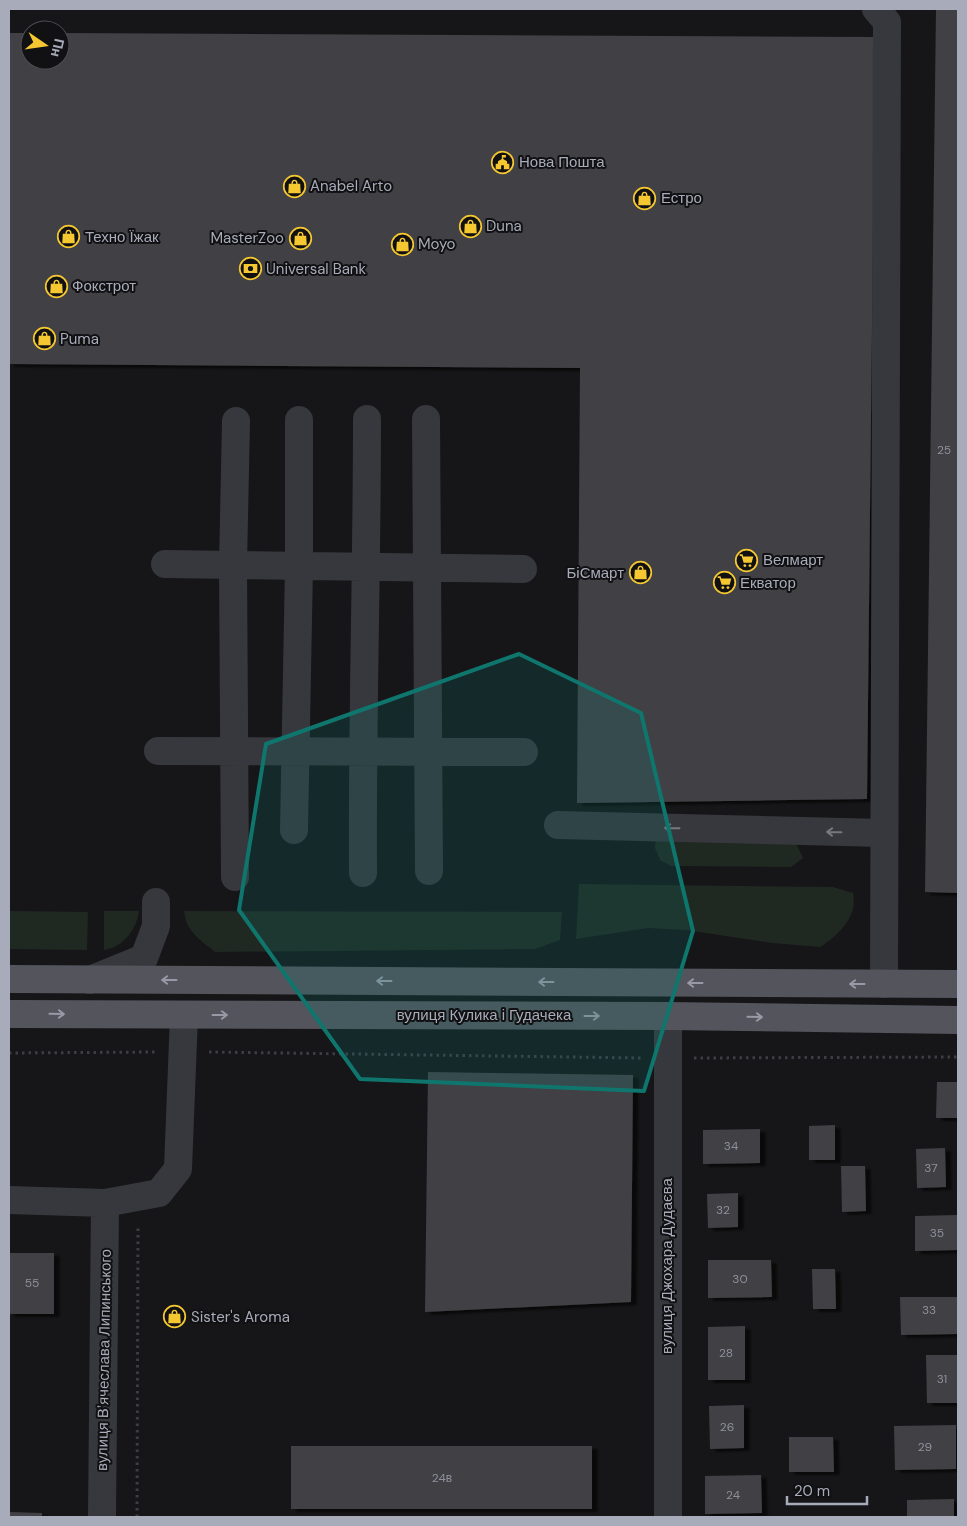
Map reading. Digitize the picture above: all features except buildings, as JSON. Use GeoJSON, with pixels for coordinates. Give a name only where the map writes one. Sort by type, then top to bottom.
{"type":"FeatureCollection","features":[{"type":"Feature","properties":{"kind":"main road"},"geometry":{"type":"LineString","coordinates":[[9,979],[958,984]]}},
{"type":"Feature","properties":{"kind":"main road","name":"вулиця Кулика і Гудачека"},"geometry":{"type":"LineString","coordinates":[[9,1014],[668,1016],[958,1020]]}},
{"type":"Feature","properties":{"kind":"street"},"geometry":{"type":"LineString","coordinates":[[876,9],[887,22],[884,984]]}},
{"type":"Feature","properties":{"kind":"street"},"geometry":{"type":"LineString","coordinates":[[364,873],[362,752],[367,567],[367,419]]}},
{"type":"Feature","properties":{"kind":"street"},"geometry":{"type":"LineString","coordinates":[[426,419],[430,752],[429,871]]}},
{"type":"Feature","properties":{"kind":"street"},"geometry":{"type":"LineString","coordinates":[[294,830],[297,752],[299,420]]}},
{"type":"Feature","properties":{"kind":"street"},"geometry":{"type":"LineString","coordinates":[[235,877],[233,565],[236,421]]}},
{"type":"Feature","properties":{"kind":"street"},"geometry":{"type":"LineString","coordinates":[[165,564],[522,569]]}},
{"type":"Feature","properties":{"kind":"street"},"geometry":{"type":"LineString","coordinates":[[158,751],[524,752]]}},
{"type":"Feature","properties":{"kind":"street"},"geometry":{"type":"LineString","coordinates":[[558,825],[883,834]]}},
{"type":"Feature","properties":{"kind":"street"},"geometry":{"type":"LineString","coordinates":[[90,980],[144,958],[156,926],[156,902]]}},
{"type":"Feature","properties":{"kind":"street"},"geometry":{"type":"LineString","coordinates":[[9,1200],[105,1203],[159,1193],[178,1169],[184,1015]]}},
{"type":"Feature","properties":{"kind":"street","name":"вулиця Джохара Дудаєва"},"geometry":{"type":"LineString","coordinates":[[668,1016],[668,1517]]}},
{"type":"Feature","properties":{"kind":"street","name":"вулиця Вʼячеслава Липинського"},"geometry":{"type":"LineString","coordinates":[[102,1517],[105,1203]]}},
{"type":"Feature","properties":{"kind":"path"},"geometry":{"type":"LineString","coordinates":[[9,1053],[183,1052],[667,1058],[958,1057]]}},
{"type":"Feature","properties":{"kind":"path"},"geometry":{"type":"LineString","coordinates":[[137,1517],[138,1197]]}},
{"type":"Feature","properties":{"kind":"highlighted area"},"geometry":{"type":"Polygon","coordinates":[[[519,654],[641,713],[693,931],[644,1091],[360,1079],[239,910],[266,744],[519,654]]]}},
{"type":"Feature","properties":{"kind":"shaded area"},"geometry":{"type":"Polygon","coordinates":[[[656,836],[796,843],[803,858],[791,867],[671,866],[660,860],[655,848],[656,836]]]}},
{"type":"Feature","properties":{"kind":"shaded area"},"geometry":{"type":"Polygon","coordinates":[[[579,884],[833,887],[853,893],[854,902],[853,910],[846,924],[821,947],[772,943],[686,930],[648,928],[576,939],[579,884]]]}},
{"type":"Feature","properties":{"kind":"shaded area"},"geometry":{"type":"Polygon","coordinates":[[[9,911],[88,912],[87,950],[9,949],[9,911]]]}},
{"type":"Feature","properties":{"kind":"shaded area"},"geometry":{"type":"Polygon","coordinates":[[[104,911],[139,911],[135,925],[128,936],[117,945],[104,950],[104,911]]]}},
{"type":"Feature","properties":{"kind":"shaded area"},"geometry":{"type":"Polygon","coordinates":[[[184,911],[562,912],[560,940],[535,949],[215,952],[191,930],[184,911]]]}},
{"type":"Feature","properties":{"kind":"place","name":"Нова Пошта"},"geometry":{"type":"Point","coordinates":[503,162]}},
{"type":"Feature","properties":{"kind":"place","name":"Anabel Arto"},"geometry":{"type":"Point","coordinates":[294,186]}},
{"type":"Feature","properties":{"kind":"place","name":"Естро"},"geometry":{"type":"Point","coordinates":[645,198]}},
{"type":"Feature","properties":{"kind":"place","name":"Duna"},"geometry":{"type":"Point","coordinates":[470,226]}},
{"type":"Feature","properties":{"kind":"place","name":"Техно Їжак"},"geometry":{"type":"Point","coordinates":[69,237]}},
{"type":"Feature","properties":{"kind":"place","name":"MasterZoo"},"geometry":{"type":"Point","coordinates":[300,238]}},
{"type":"Feature","properties":{"kind":"place","name":"Moyo"},"geometry":{"type":"Point","coordinates":[402,244]}},
{"type":"Feature","properties":{"kind":"place","name":"Universal Bank"},"geometry":{"type":"Point","coordinates":[250,269]}},
{"type":"Feature","properties":{"kind":"place","name":"Фокстрот"},"geometry":{"type":"Point","coordinates":[56,286]}},
{"type":"Feature","properties":{"kind":"place","name":"Puma"},"geometry":{"type":"Point","coordinates":[44,339]}},
{"type":"Feature","properties":{"kind":"place","name":"Велмарт"},"geometry":{"type":"Point","coordinates":[747,560]}},
{"type":"Feature","properties":{"kind":"place","name":"БіСмарт"},"geometry":{"type":"Point","coordinates":[640,573]}},
{"type":"Feature","properties":{"kind":"place","name":"Екватор"},"geometry":{"type":"Point","coordinates":[724,583]}},
{"type":"Feature","properties":{"kind":"place","name":"Sister's Aroma"},"geometry":{"type":"Point","coordinates":[175,1317]}}]}
